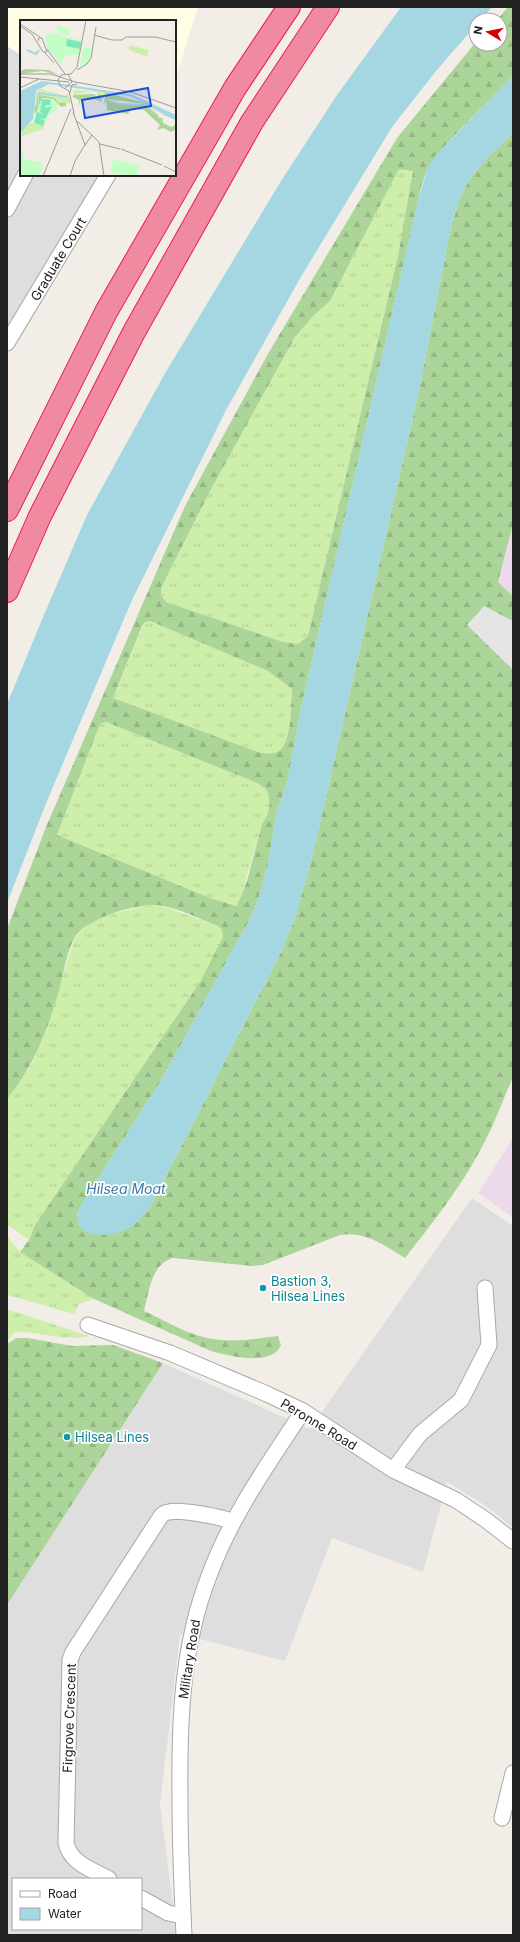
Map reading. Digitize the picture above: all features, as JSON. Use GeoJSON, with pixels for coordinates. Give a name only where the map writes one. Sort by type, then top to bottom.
{"type":"FeatureCollection","features":[{"type":"Feature","properties":{"kind":"highway"},"geometry":{"type":"LineString","coordinates":[[7,510],[106,312],[235,88],[288,7]]}},
{"type":"Feature","properties":{"kind":"highway"},"geometry":{"type":"LineString","coordinates":[[7,591],[40,516],[134,332],[252,122],[328,7]]}},
{"type":"Feature","properties":{"kind":"street"},"geometry":{"type":"LineString","coordinates":[[7,209],[24,176]]}},
{"type":"Feature","properties":{"kind":"street","name":"Graduate Court"},"geometry":{"type":"LineString","coordinates":[[7,343],[107,176]]}},
{"type":"Feature","properties":{"kind":"street"},"geometry":{"type":"LineString","coordinates":[[392,1470],[420,1434],[461,1400],[489,1345],[485,1288]]}},
{"type":"Feature","properties":{"kind":"street","name":"Peronne Road"},"geometry":{"type":"LineString","coordinates":[[88,1325],[170,1353],[303,1411],[392,1470],[456,1500],[486,1520],[513,1541]]}},
{"type":"Feature","properties":{"kind":"street","name":"Military Road"},"geometry":{"type":"LineString","coordinates":[[184,1935],[179,1782],[182,1687],[191,1635],[201,1599],[218,1552],[233,1522],[245,1500],[303,1411]]}},
{"type":"Feature","properties":{"kind":"street","name":"Firgrove Crescent"},"geometry":{"type":"LineString","coordinates":[[107,1878],[75,1860],[68,1850],[66,1843],[70,1660],[73,1652],[161,1516],[165,1513],[176,1511],[224,1519],[233,1522]]}},
{"type":"Feature","properties":{"kind":"street"},"geometry":{"type":"LineString","coordinates":[[502,1818],[513,1773]]}},
{"type":"Feature","properties":{"kind":"street"},"geometry":{"type":"LineString","coordinates":[[142,1899],[168,1913],[183,1916]]}},
{"type":"Feature","properties":{"kind":"shaded area"},"geometry":{"type":"Polygon","coordinates":[[[7,7],[198,7],[176,77],[176,20],[20,20],[20,54],[7,46],[7,7]]]}},
{"type":"Feature","properties":{"kind":"shaded area"},"geometry":{"type":"Polygon","coordinates":[[[7,46],[20,54],[20,176],[101,176],[7,336],[7,46]]]}},
{"type":"Feature","properties":{"kind":"shaded area"},"geometry":{"type":"Polygon","coordinates":[[[513,524],[513,596],[498,582],[513,524]]]}},
{"type":"Feature","properties":{"kind":"shaded area"},"geometry":{"type":"Polygon","coordinates":[[[484,606],[513,621],[513,670],[467,625],[484,606]]]}},
{"type":"Feature","properties":{"kind":"shaded area"},"geometry":{"type":"Polygon","coordinates":[[[513,1138],[513,1217],[478,1193],[513,1138]]]}},
{"type":"Feature","properties":{"kind":"shaded area"},"geometry":{"type":"Polygon","coordinates":[[[472,1198],[513,1226],[513,1528],[486,1506],[447,1482],[423,1572],[332,1538],[285,1661],[180,1634],[160,1805],[177,1935],[7,1935],[7,1605],[163,1363],[310,1429],[472,1198]]]}},
{"type":"Feature","properties":{"kind":"green space"},"geometry":{"type":"Polygon","coordinates":[[[508,7],[513,7],[513,76],[450,140],[428,167],[422,184],[301,708],[287,784],[276,814],[268,865],[258,900],[251,917],[162,1079],[80,1207],[77,1216],[132,1226],[149,1209],[281,952],[295,918],[313,853],[418,395],[451,227],[460,197],[470,179],[484,161],[513,133],[513,524],[498,582],[513,596],[513,1077],[487,1137],[475,1160],[447,1203],[405,1258],[374,1240],[349,1234],[340,1235],[263,1265],[252,1266],[173,1258],[160,1266],[155,1272],[152,1280],[144,1311],[183,1330],[207,1338],[233,1340],[278,1336],[281,1345],[276,1352],[269,1356],[260,1358],[239,1357],[211,1351],[94,1299],[20,1252],[29,1240],[35,1225],[200,982],[223,937],[222,930],[218,926],[170,907],[146,905],[111,914],[89,924],[81,930],[75,937],[70,948],[60,987],[40,1046],[26,1072],[7,1099],[7,929],[46,827],[185,506],[269,352],[397,138],[468,52],[508,52],[508,12],[504,12],[508,7]],[[399,169],[330,301],[314,315],[295,337],[209,493],[162,586],[161,594],[166,602],[283,642],[298,644],[308,636],[398,256],[413,171],[399,169]],[[150,621],[145,622],[142,626],[113,698],[257,752],[271,753],[277,752],[282,748],[286,742],[290,724],[292,689],[268,671],[150,621]],[[106,722],[100,724],[57,835],[210,898],[237,906],[247,881],[262,824],[267,816],[269,798],[266,789],[257,783],[106,722]]]}},
{"type":"Feature","properties":{"kind":"green space"},"geometry":{"type":"Polygon","coordinates":[[[399,169],[414,170],[398,256],[308,636],[298,644],[283,642],[166,602],[161,594],[162,586],[209,493],[295,337],[314,315],[330,301],[399,169]]]}},
{"type":"Feature","properties":{"kind":"green space"},"geometry":{"type":"Polygon","coordinates":[[[145,621],[150,621],[268,671],[292,689],[290,724],[286,742],[282,748],[277,752],[272,753],[255,751],[113,698],[145,621]]]}},
{"type":"Feature","properties":{"kind":"green space"},"geometry":{"type":"Polygon","coordinates":[[[106,722],[257,783],[266,789],[269,798],[267,816],[262,824],[238,906],[210,898],[57,835],[100,724],[106,722]]]}},
{"type":"Feature","properties":{"kind":"green space"},"geometry":{"type":"Polygon","coordinates":[[[155,905],[165,907],[218,926],[222,929],[223,937],[200,982],[35,1225],[29,1240],[7,1224],[7,1099],[32,1064],[44,1036],[75,937],[89,924],[100,917],[144,906],[155,905]]]}},
{"type":"Feature","properties":{"kind":"green space"},"geometry":{"type":"Polygon","coordinates":[[[7,1236],[20,1252],[94,1299],[79,1304],[74,1314],[7,1295],[7,1236]]]}},
{"type":"Feature","properties":{"kind":"green space"},"geometry":{"type":"Polygon","coordinates":[[[7,1309],[89,1336],[71,1338],[15,1332],[7,1341],[7,1309]]]}},
{"type":"Feature","properties":{"kind":"green space"},"geometry":{"type":"Polygon","coordinates":[[[16,1338],[28,1338],[72,1346],[113,1345],[163,1363],[7,1605],[7,1344],[16,1338]]]}},
{"type":"Feature","properties":{"kind":"water"},"geometry":{"type":"Polygon","coordinates":[[[401,7],[492,7],[488,12],[468,12],[468,34],[436,71],[392,127],[302,275],[226,410],[132,600],[47,801],[7,903],[7,704],[87,515],[164,375],[281,181],[337,95],[401,7]]]}},
{"type":"Feature","properties":{"kind":"water","name":"Hilsea Moat"},"geometry":{"type":"Polygon","coordinates":[[[513,76],[513,133],[484,161],[470,179],[460,197],[451,227],[418,395],[313,853],[295,918],[281,952],[149,1209],[134,1225],[123,1231],[103,1235],[85,1232],[80,1226],[78,1218],[80,1207],[162,1079],[251,917],[258,900],[268,865],[276,814],[287,784],[301,708],[418,201],[428,167],[435,156],[513,76]]]}},
{"type":"Feature","properties":{"kind":"place","name":"Bastion 3, Hilsea Lines"},"geometry":{"type":"Point","coordinates":[263,1288]}},
{"type":"Feature","properties":{"kind":"place","name":"Hilsea Lines"},"geometry":{"type":"Point","coordinates":[67,1437]}}]}
